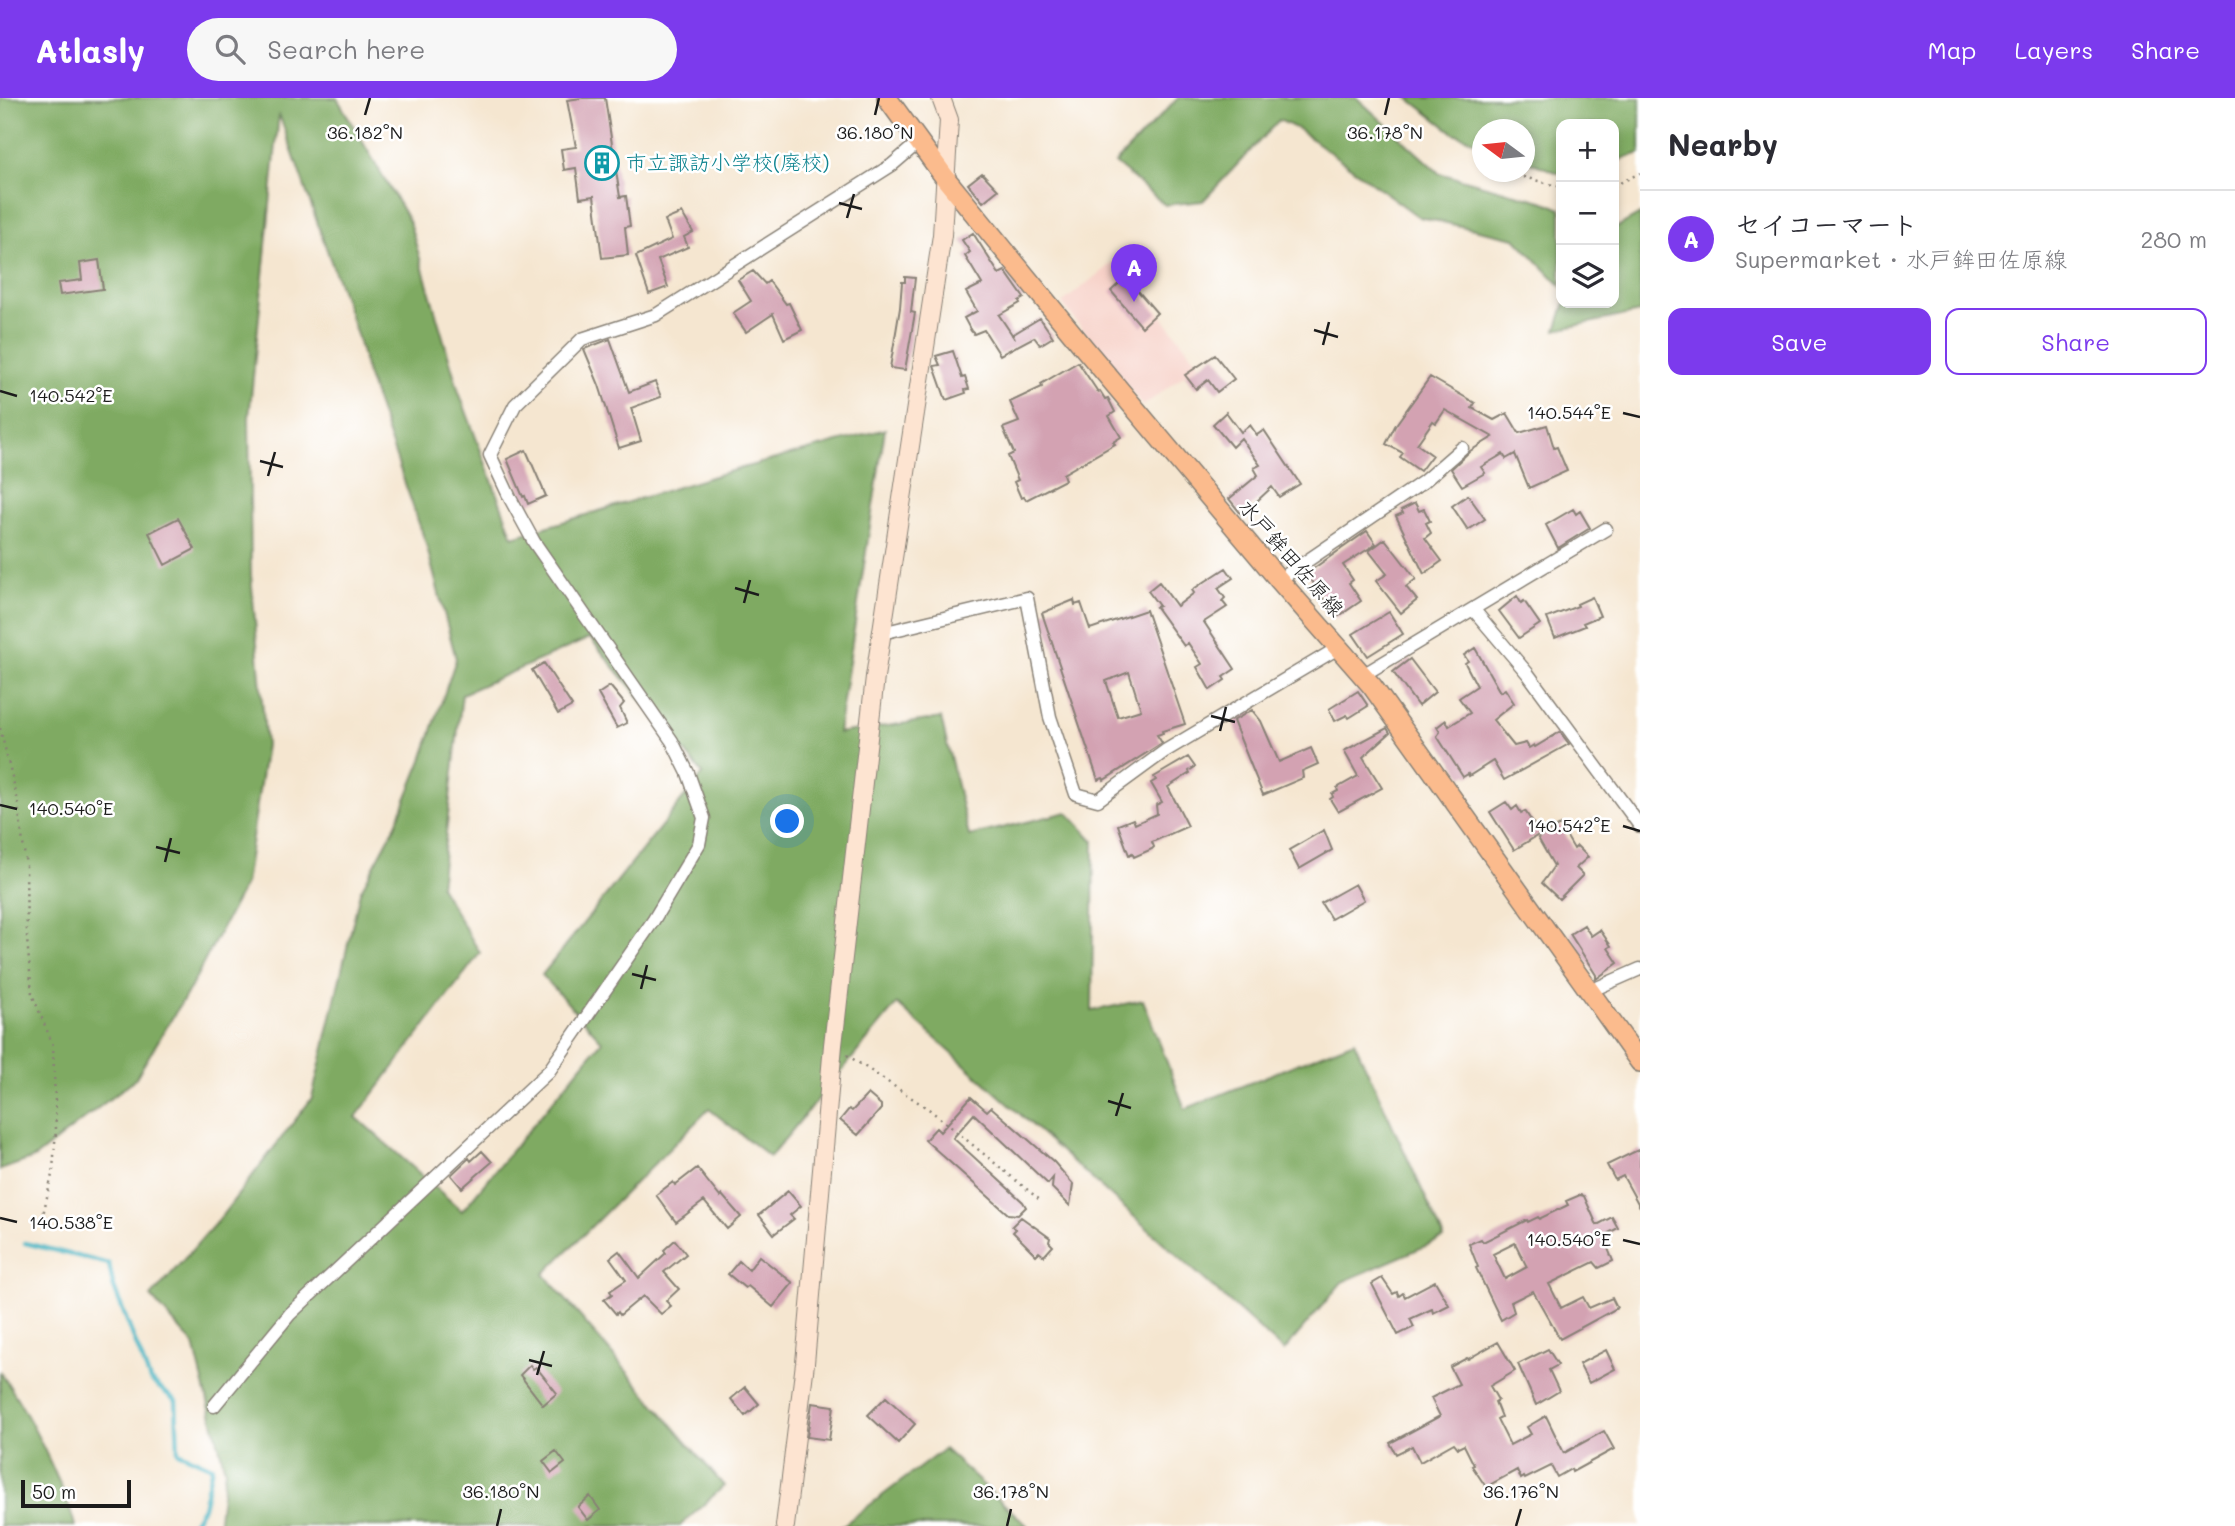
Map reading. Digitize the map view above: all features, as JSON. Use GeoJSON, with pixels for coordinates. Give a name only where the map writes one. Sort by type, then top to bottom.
{"type":"FeatureCollection","features":[{"type":"Feature","properties":{"kind":"main road","name":"水戸鉾田佐原線"},"geometry":{"type":"LineString","coordinates":[[887,98],[946,179],[1279,580],[1363,675],[1640,1062]]}},
{"type":"Feature","properties":{"kind":"street"},"geometry":{"type":"LineString","coordinates":[[785,1526],[805,1363],[833,1045],[881,633],[942,235],[949,120],[941,98]]}},
{"type":"Feature","properties":{"kind":"street"},"geometry":{"type":"LineString","coordinates":[[214,1406],[289,1314],[549,1071],[653,921],[699,844],[704,818],[688,772],[672,741],[534,542],[490,455],[515,405],[582,339],[656,315],[892,165],[920,141]]}},
{"type":"Feature","properties":{"kind":"street"},"geometry":{"type":"LineString","coordinates":[[1279,580],[1423,482],[1462,448]]}},
{"type":"Feature","properties":{"kind":"street"},"geometry":{"type":"LineString","coordinates":[[1363,675],[1606,529]]}},
{"type":"Feature","properties":{"kind":"street"},"geometry":{"type":"LineString","coordinates":[[881,633],[1027,598],[1050,717],[1076,794],[1098,800],[1165,751],[1338,648]]}},
{"type":"Feature","properties":{"kind":"street"},"geometry":{"type":"LineString","coordinates":[[1473,609],[1528,674],[1640,826]]}},
{"type":"Feature","properties":{"kind":"street"},"geometry":{"type":"LineString","coordinates":[[1590,991],[1640,969]]}},
{"type":"Feature","properties":{"kind":"path"},"geometry":{"type":"LineString","coordinates":[[1619,184],[1640,173]]}},
{"type":"Feature","properties":{"kind":"path"},"geometry":{"type":"LineString","coordinates":[[1535,180],[1556,186]]}},
{"type":"Feature","properties":{"kind":"path"},"geometry":{"type":"LineString","coordinates":[[0,728],[17,797],[26,866],[27,939],[32,994],[53,1045],[56,1129],[53,1170],[43,1215]]}},
{"type":"Feature","properties":{"kind":"path"},"geometry":{"type":"LineString","coordinates":[[833,1045],[930,1110],[1040,1200]]}},
{"type":"Feature","properties":{"kind":"shaded area"},"geometry":{"type":"Polygon","coordinates":[[[1117,259],[1199,364],[1143,406],[1062,303],[1117,259]]]}},
{"type":"Feature","properties":{"kind":"green space"},"geometry":{"type":"Polygon","coordinates":[[[0,98],[337,98],[409,221],[459,392],[513,537],[724,473],[885,429],[838,733],[941,718],[969,836],[1067,812],[1094,841],[1092,1011],[1143,1000],[1185,1109],[1354,1041],[1444,1238],[1342,1282],[1284,1351],[897,1004],[770,1157],[709,1109],[544,1274],[724,1486],[680,1526],[218,1526],[225,1470],[194,1345],[151,1297],[220,1218],[312,1098],[360,892],[394,829],[422,760],[456,659],[426,544],[367,374],[358,338],[279,114],[249,418],[251,575],[266,745],[245,884],[191,987],[135,1079],[34,1158],[0,1170],[0,98]],[[590,638],[462,694],[440,886],[480,953],[356,1117],[462,1211],[602,1041],[542,975],[703,774],[590,638]]]}},
{"type":"Feature","properties":{"kind":"green space"},"geometry":{"type":"Polygon","coordinates":[[[1178,98],[1357,98],[1439,173],[1556,207],[1556,281],[1515,238],[1419,217],[1298,129],[1279,120],[1203,201],[1165,205],[1115,163],[1178,98]]]}},
{"type":"Feature","properties":{"kind":"green space"},"geometry":{"type":"Polygon","coordinates":[[[1408,98],[1640,98],[1640,153],[1619,160],[1619,119],[1556,119],[1556,172],[1535,164],[1535,119],[1472,119],[1472,140],[1454,133],[1408,98]]]}},
{"type":"Feature","properties":{"kind":"green space"},"geometry":{"type":"Polygon","coordinates":[[[1640,214],[1640,312],[1556,330],[1563,308],[1619,308],[1619,226],[1640,214]]]}},
{"type":"Feature","properties":{"kind":"green space"},"geometry":{"type":"Polygon","coordinates":[[[0,1372],[40,1440],[75,1526],[0,1526],[0,1372]]]}},
{"type":"Feature","properties":{"kind":"green space"},"geometry":{"type":"Polygon","coordinates":[[[944,1449],[1028,1526],[842,1526],[944,1449]]]}},
{"type":"Feature","properties":{"kind":"building","name":"市立諏訪小学校(廃校)"},"geometry":{"type":"Polygon","coordinates":[[[605,98],[620,197],[626,196],[630,226],[625,227],[628,255],[602,258],[594,196],[580,198],[576,168],[564,170],[561,149],[576,147],[567,100],[605,98]]]}},
{"type":"Feature","properties":{"kind":"building"},"geometry":{"type":"Polygon","coordinates":[[[982,173],[998,190],[983,202],[968,184],[982,173]]]}},
{"type":"Feature","properties":{"kind":"building"},"geometry":{"type":"Polygon","coordinates":[[[682,213],[693,232],[684,237],[688,247],[658,260],[668,287],[649,294],[636,256],[672,239],[665,220],[682,213]]]}},
{"type":"Feature","properties":{"kind":"building"},"geometry":{"type":"Polygon","coordinates":[[[973,233],[999,274],[1005,271],[1024,298],[999,315],[1012,335],[1040,318],[1053,337],[1040,345],[1034,337],[1000,355],[984,330],[974,334],[971,331],[964,318],[977,311],[966,292],[982,284],[965,256],[970,252],[962,240],[973,233]]]}},
{"type":"Feature","properties":{"kind":"building"},"geometry":{"type":"Polygon","coordinates":[[[99,260],[103,289],[60,295],[58,283],[82,280],[80,263],[99,260]]]}},
{"type":"Feature","properties":{"kind":"building"},"geometry":{"type":"Polygon","coordinates":[[[753,271],[765,284],[769,281],[786,304],[789,303],[802,330],[784,339],[773,314],[746,332],[733,313],[751,301],[738,280],[753,271]]]}},
{"type":"Feature","properties":{"kind":"building"},"geometry":{"type":"Polygon","coordinates":[[[905,277],[915,278],[911,312],[915,313],[905,370],[890,368],[902,282],[905,282],[905,277]]]}},
{"type":"Feature","properties":{"kind":"building"},"geometry":{"type":"Polygon","coordinates":[[[1126,277],[1157,313],[1142,327],[1111,291],[1126,277]]]}},
{"type":"Feature","properties":{"kind":"building"},"geometry":{"type":"Polygon","coordinates":[[[610,339],[629,392],[655,382],[661,397],[631,408],[641,441],[619,448],[599,385],[584,349],[610,339]]]}},
{"type":"Feature","properties":{"kind":"building"},"geometry":{"type":"Polygon","coordinates":[[[953,351],[962,378],[965,377],[969,389],[965,390],[966,393],[946,400],[934,366],[940,365],[936,356],[953,351]]]}},
{"type":"Feature","properties":{"kind":"building"},"geometry":{"type":"Polygon","coordinates":[[[1215,355],[1234,379],[1217,392],[1208,380],[1196,389],[1185,375],[1215,355]]]}},
{"type":"Feature","properties":{"kind":"building"},"geometry":{"type":"Polygon","coordinates":[[[1078,362],[1098,392],[1100,391],[1105,399],[1108,398],[1115,412],[1109,416],[1121,437],[1113,442],[1115,444],[1063,474],[1065,480],[1026,500],[1021,498],[1014,482],[1018,480],[1008,456],[1014,453],[1003,428],[1019,422],[1010,402],[1042,387],[1041,384],[1078,362]]]}},
{"type":"Feature","properties":{"kind":"building"},"geometry":{"type":"Polygon","coordinates":[[[1430,377],[1475,403],[1472,408],[1494,420],[1507,413],[1519,433],[1547,425],[1554,448],[1557,447],[1567,471],[1529,488],[1515,454],[1506,459],[1503,454],[1481,467],[1485,473],[1462,486],[1451,469],[1470,451],[1493,437],[1445,410],[1436,423],[1433,421],[1417,444],[1432,455],[1420,471],[1400,457],[1403,453],[1386,444],[1395,426],[1430,377]]]}},
{"type":"Feature","properties":{"kind":"building"},"geometry":{"type":"Polygon","coordinates":[[[1226,412],[1241,432],[1250,425],[1257,435],[1264,430],[1300,484],[1279,497],[1272,487],[1242,515],[1229,499],[1258,475],[1254,468],[1260,465],[1241,438],[1232,447],[1213,424],[1226,412]]]}},
{"type":"Feature","properties":{"kind":"building"},"geometry":{"type":"Polygon","coordinates":[[[526,450],[546,496],[528,504],[507,459],[526,450]]]}},
{"type":"Feature","properties":{"kind":"building"},"geometry":{"type":"Polygon","coordinates":[[[1468,495],[1485,519],[1468,530],[1452,506],[1468,495]]]}},
{"type":"Feature","properties":{"kind":"building"},"geometry":{"type":"Polygon","coordinates":[[[1415,503],[1419,511],[1424,509],[1430,521],[1426,523],[1431,533],[1425,538],[1442,561],[1424,574],[1396,516],[1403,513],[1401,510],[1415,503]]]}},
{"type":"Feature","properties":{"kind":"building"},"geometry":{"type":"Polygon","coordinates":[[[1573,509],[1576,514],[1580,511],[1590,528],[1558,548],[1546,525],[1573,509]]]}},
{"type":"Feature","properties":{"kind":"building"},"geometry":{"type":"Polygon","coordinates":[[[178,518],[195,549],[165,565],[149,533],[178,518]]]}},
{"type":"Feature","properties":{"kind":"building"},"geometry":{"type":"Polygon","coordinates":[[[1367,531],[1376,544],[1343,565],[1353,580],[1349,583],[1361,601],[1336,618],[1307,573],[1367,531]]]}},
{"type":"Feature","properties":{"kind":"building"},"geometry":{"type":"Polygon","coordinates":[[[1385,539],[1416,579],[1406,587],[1417,600],[1401,613],[1376,581],[1387,574],[1369,551],[1385,539]]]}},
{"type":"Feature","properties":{"kind":"building"},"geometry":{"type":"Polygon","coordinates":[[[1226,568],[1233,578],[1218,588],[1227,607],[1204,622],[1235,669],[1210,690],[1197,667],[1202,664],[1188,643],[1184,646],[1148,591],[1159,582],[1177,606],[1194,593],[1192,590],[1226,568]]]}},
{"type":"Feature","properties":{"kind":"building"},"geometry":{"type":"Polygon","coordinates":[[[1517,596],[1521,603],[1524,601],[1540,624],[1519,638],[1499,611],[1517,596]]]}},
{"type":"Feature","properties":{"kind":"building"},"geometry":{"type":"Polygon","coordinates":[[[1592,597],[1600,616],[1583,623],[1585,626],[1555,638],[1547,618],[1578,606],[1577,604],[1592,597]]]}},
{"type":"Feature","properties":{"kind":"building"},"geometry":{"type":"Polygon","coordinates":[[[1074,600],[1075,605],[1081,603],[1090,629],[1146,610],[1185,724],[1162,731],[1163,733],[1157,735],[1162,743],[1104,780],[1098,780],[1042,613],[1074,600]],[[1129,672],[1106,681],[1118,717],[1141,710],[1129,672]]]}},
{"type":"Feature","properties":{"kind":"building"},"geometry":{"type":"Polygon","coordinates":[[[1389,612],[1403,634],[1368,656],[1353,634],[1389,612]]]}},
{"type":"Feature","properties":{"kind":"building"},"geometry":{"type":"Polygon","coordinates":[[[1475,648],[1500,692],[1505,689],[1514,703],[1493,720],[1514,746],[1526,743],[1529,748],[1534,745],[1535,747],[1560,732],[1569,744],[1504,780],[1493,761],[1463,777],[1437,736],[1440,732],[1437,727],[1446,720],[1449,726],[1470,713],[1459,698],[1477,686],[1465,663],[1468,661],[1464,655],[1475,648]]]}},
{"type":"Feature","properties":{"kind":"building"},"geometry":{"type":"Polygon","coordinates":[[[1410,659],[1435,692],[1418,706],[1393,672],[1410,659]]]}},
{"type":"Feature","properties":{"kind":"building"},"geometry":{"type":"Polygon","coordinates":[[[544,663],[572,706],[558,714],[532,670],[544,663]]]}},
{"type":"Feature","properties":{"kind":"building"},"geometry":{"type":"Polygon","coordinates":[[[610,686],[624,703],[620,708],[627,723],[617,728],[598,694],[610,686]]]}},
{"type":"Feature","properties":{"kind":"building"},"geometry":{"type":"Polygon","coordinates":[[[1358,691],[1368,706],[1349,718],[1347,715],[1335,721],[1329,709],[1358,691]]]}},
{"type":"Feature","properties":{"kind":"building"},"geometry":{"type":"Polygon","coordinates":[[[1252,710],[1261,721],[1279,762],[1311,748],[1318,764],[1302,771],[1303,778],[1263,795],[1233,721],[1252,710]]]}},
{"type":"Feature","properties":{"kind":"building"},"geometry":{"type":"Polygon","coordinates":[[[1387,728],[1390,733],[1363,757],[1382,788],[1338,812],[1330,799],[1332,794],[1358,776],[1344,751],[1387,728]]]}},
{"type":"Feature","properties":{"kind":"building"},"geometry":{"type":"Polygon","coordinates":[[[1188,757],[1195,767],[1168,787],[1188,826],[1152,842],[1152,849],[1134,857],[1132,853],[1129,855],[1118,825],[1133,819],[1135,824],[1157,814],[1156,805],[1162,802],[1151,783],[1156,780],[1154,777],[1188,757]]]}},
{"type":"Feature","properties":{"kind":"building"},"geometry":{"type":"Polygon","coordinates":[[[1506,802],[1512,810],[1517,806],[1521,813],[1525,811],[1540,834],[1514,850],[1490,812],[1506,802]]]}},
{"type":"Feature","properties":{"kind":"building"},"geometry":{"type":"Polygon","coordinates":[[[1560,825],[1574,849],[1577,846],[1588,857],[1576,868],[1583,875],[1559,899],[1542,883],[1554,866],[1538,838],[1560,825]]]}},
{"type":"Feature","properties":{"kind":"building"},"geometry":{"type":"Polygon","coordinates":[[[1324,830],[1332,850],[1299,869],[1289,850],[1324,830]]]}},
{"type":"Feature","properties":{"kind":"building"},"geometry":{"type":"Polygon","coordinates":[[[1355,884],[1364,900],[1331,919],[1321,903],[1355,884]]]}},
{"type":"Feature","properties":{"kind":"building"},"geometry":{"type":"Polygon","coordinates":[[[1584,925],[1591,936],[1600,930],[1618,963],[1596,979],[1570,934],[1584,925]]]}},
{"type":"Feature","properties":{"kind":"building"},"geometry":{"type":"Polygon","coordinates":[[[868,1094],[881,1105],[881,1109],[858,1135],[840,1120],[868,1094]]]}},
{"type":"Feature","properties":{"kind":"building"},"geometry":{"type":"Polygon","coordinates":[[[971,1097],[987,1111],[991,1107],[1054,1162],[1073,1184],[1070,1206],[1052,1188],[1053,1178],[1048,1184],[974,1114],[953,1138],[1023,1202],[1026,1207],[1018,1215],[1008,1214],[925,1140],[936,1128],[940,1132],[971,1097]]]}},
{"type":"Feature","properties":{"kind":"building"},"geometry":{"type":"Polygon","coordinates":[[[1640,1149],[1640,1207],[1623,1176],[1615,1180],[1607,1165],[1640,1149]]]}},
{"type":"Feature","properties":{"kind":"building"},"geometry":{"type":"Polygon","coordinates":[[[482,1151],[492,1162],[462,1188],[451,1175],[469,1158],[471,1161],[482,1151]]]}},
{"type":"Feature","properties":{"kind":"building"},"geometry":{"type":"Polygon","coordinates":[[[697,1168],[720,1197],[722,1195],[741,1217],[727,1229],[704,1201],[676,1222],[656,1195],[697,1168]]]}},
{"type":"Feature","properties":{"kind":"building"},"geometry":{"type":"Polygon","coordinates":[[[788,1191],[801,1206],[790,1215],[794,1219],[774,1234],[759,1215],[788,1191]]]}},
{"type":"Feature","properties":{"kind":"building"},"geometry":{"type":"Polygon","coordinates":[[[1584,1196],[1597,1225],[1612,1217],[1618,1228],[1603,1236],[1613,1261],[1599,1268],[1594,1262],[1549,1284],[1561,1308],[1583,1297],[1589,1308],[1612,1298],[1617,1308],[1560,1339],[1533,1291],[1511,1302],[1514,1312],[1501,1320],[1476,1268],[1478,1267],[1469,1244],[1481,1239],[1483,1242],[1527,1220],[1539,1219],[1568,1205],[1566,1201],[1584,1196]],[[1515,1243],[1493,1254],[1505,1279],[1527,1267],[1515,1243]]]}},
{"type":"Feature","properties":{"kind":"building"},"geometry":{"type":"Polygon","coordinates":[[[1021,1217],[1050,1238],[1049,1242],[1053,1246],[1044,1256],[1039,1252],[1036,1255],[1013,1232],[1016,1229],[1012,1226],[1021,1217]]]}},
{"type":"Feature","properties":{"kind":"building"},"geometry":{"type":"Polygon","coordinates":[[[675,1240],[686,1254],[664,1272],[679,1289],[666,1301],[671,1306],[661,1314],[643,1296],[620,1315],[618,1312],[616,1314],[604,1300],[612,1294],[610,1291],[626,1280],[610,1258],[619,1251],[639,1278],[666,1253],[664,1250],[675,1240]]]}},
{"type":"Feature","properties":{"kind":"building"},"geometry":{"type":"Polygon","coordinates":[[[759,1256],[793,1283],[773,1307],[748,1286],[745,1288],[728,1274],[739,1261],[749,1270],[759,1256]]]}},
{"type":"Feature","properties":{"kind":"building"},"geometry":{"type":"Polygon","coordinates":[[[1382,1278],[1393,1294],[1397,1292],[1399,1296],[1403,1293],[1405,1297],[1435,1281],[1449,1305],[1433,1313],[1432,1309],[1410,1319],[1414,1327],[1398,1335],[1372,1284],[1382,1278]]]}},
{"type":"Feature","properties":{"kind":"building"},"geometry":{"type":"Polygon","coordinates":[[[1498,1342],[1515,1371],[1490,1386],[1498,1400],[1495,1402],[1501,1417],[1497,1419],[1510,1445],[1531,1434],[1527,1427],[1546,1416],[1564,1453],[1604,1431],[1614,1449],[1572,1472],[1571,1469],[1557,1477],[1551,1466],[1525,1479],[1521,1479],[1517,1470],[1486,1487],[1472,1466],[1474,1465],[1464,1445],[1458,1448],[1454,1443],[1420,1462],[1412,1446],[1396,1454],[1390,1443],[1440,1416],[1431,1398],[1459,1384],[1450,1367],[1498,1342]]]}},
{"type":"Feature","properties":{"kind":"building"},"geometry":{"type":"Polygon","coordinates":[[[1548,1349],[1558,1365],[1549,1370],[1559,1391],[1536,1405],[1518,1364],[1548,1349]]]}},
{"type":"Feature","properties":{"kind":"building"},"geometry":{"type":"Polygon","coordinates":[[[1606,1350],[1615,1369],[1589,1383],[1579,1364],[1606,1350]]]}},
{"type":"Feature","properties":{"kind":"building"},"geometry":{"type":"Polygon","coordinates":[[[530,1365],[533,1369],[536,1367],[557,1393],[543,1405],[520,1375],[530,1365]]]}},
{"type":"Feature","properties":{"kind":"building"},"geometry":{"type":"Polygon","coordinates":[[[745,1387],[759,1404],[745,1416],[731,1399],[745,1387]]]}},
{"type":"Feature","properties":{"kind":"building"},"geometry":{"type":"Polygon","coordinates":[[[886,1397],[915,1424],[898,1443],[868,1415],[886,1397]]]}},
{"type":"Feature","properties":{"kind":"building"},"geometry":{"type":"Polygon","coordinates":[[[812,1403],[834,1406],[829,1440],[807,1437],[812,1403]]]}},
{"type":"Feature","properties":{"kind":"building"},"geometry":{"type":"Polygon","coordinates":[[[556,1451],[565,1463],[552,1473],[543,1461],[556,1451]]]}},
{"type":"Feature","properties":{"kind":"building"},"geometry":{"type":"Polygon","coordinates":[[[590,1496],[600,1510],[588,1520],[578,1507],[590,1496]]]}},
{"type":"Feature","properties":{"kind":"waterway"},"geometry":{"type":"LineString","coordinates":[[25,1243],[109,1264],[113,1285],[150,1380],[176,1401],[178,1452],[212,1467],[203,1507],[191,1526]]}},
{"type":"Feature","properties":{"kind":"place","name":"市立諏訪小学校(廃校)"},"geometry":{"type":"Point","coordinates":[602,163]}},
{"type":"Feature","properties":{"kind":"place","name":"セイコーマート"},"geometry":{"type":"Point","coordinates":[1134,302]}}]}
